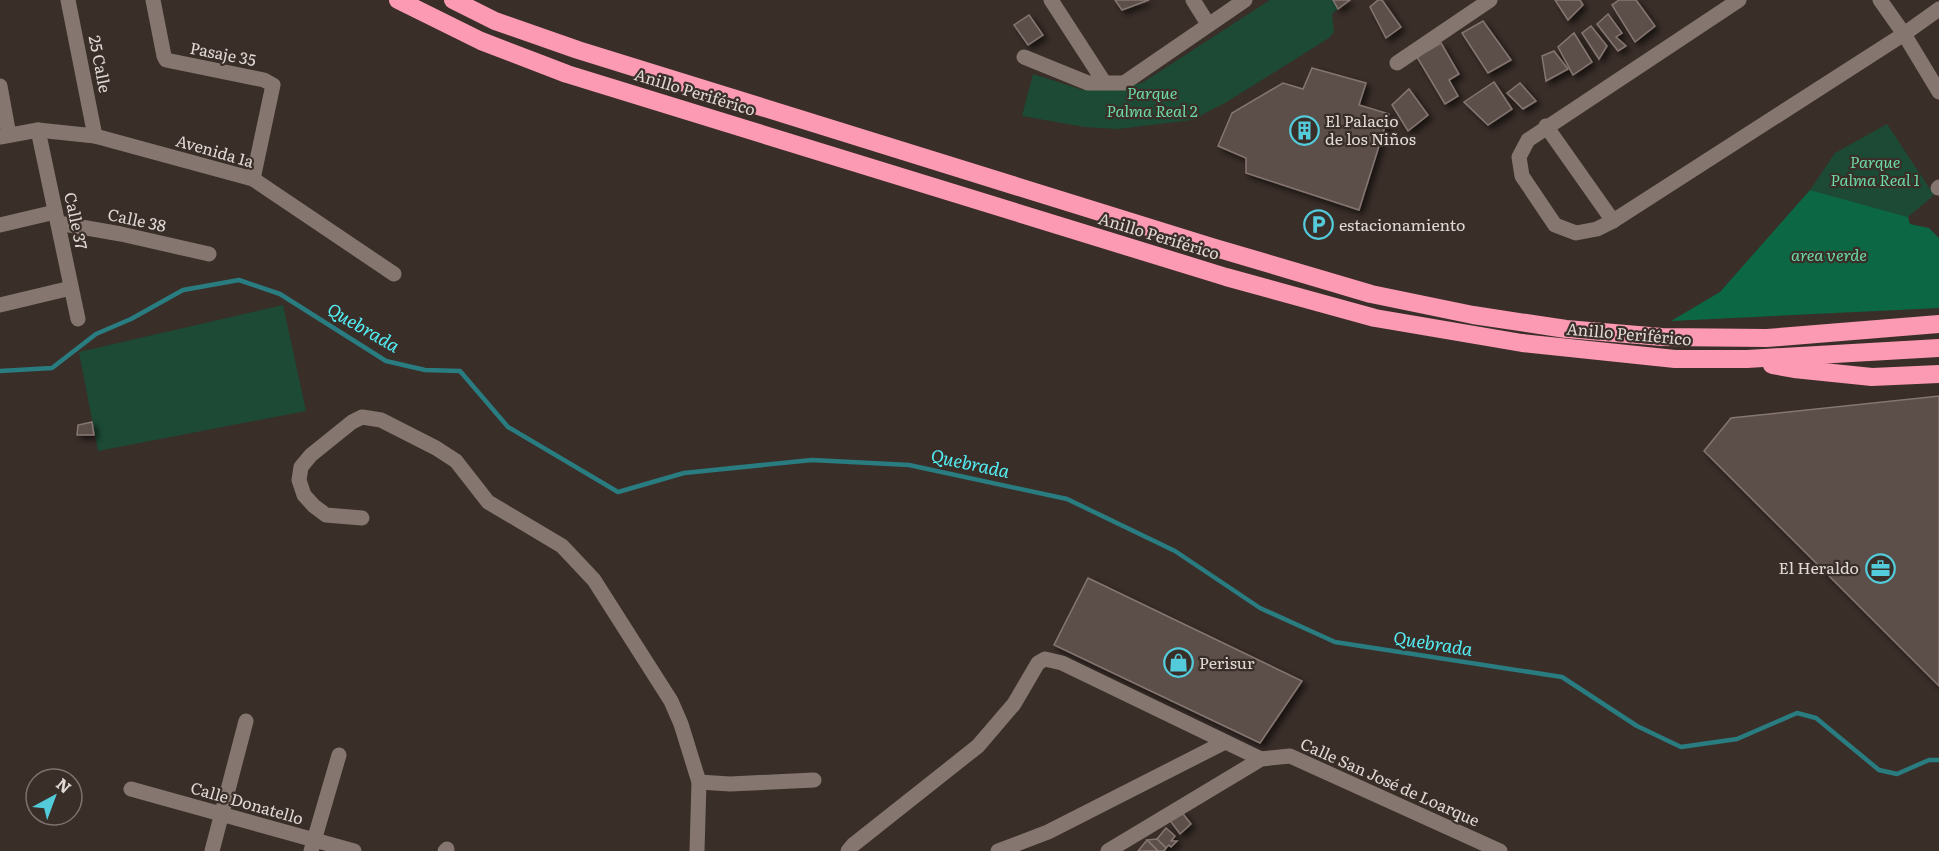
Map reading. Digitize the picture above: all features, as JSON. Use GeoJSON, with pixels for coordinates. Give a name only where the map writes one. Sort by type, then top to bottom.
{"type":"FeatureCollection","features":[{"type":"Feature","properties":{"kind":"highway","name":"Anillo Periférico"},"geometry":{"type":"LineString","coordinates":[[398,0],[481,41],[567,74],[1204,270],[1375,318],[1522,343],[1675,359],[1747,360],[1939,348]]}},
{"type":"Feature","properties":{"kind":"highway","name":"Anillo Periférico"},"geometry":{"type":"LineString","coordinates":[[453,0],[495,21],[578,51],[1371,294],[1473,315],[1566,329],[1662,337],[1767,338],[1939,324]]}},
{"type":"Feature","properties":{"kind":"highway"},"geometry":{"type":"LineString","coordinates":[[1747,360],[1794,369],[1872,377],[1939,374]]}},
{"type":"Feature","properties":{"kind":"street","name":"25 Calle"},"geometry":{"type":"LineString","coordinates":[[68,0],[95,136]]}},
{"type":"Feature","properties":{"kind":"street","name":"Pasaje 35"},"geometry":{"type":"LineString","coordinates":[[153,0],[166,60],[264,80],[273,85],[254,179]]}},
{"type":"Feature","properties":{"kind":"street"},"geometry":{"type":"LineString","coordinates":[[1051,0],[1104,82]]}},
{"type":"Feature","properties":{"kind":"street"},"geometry":{"type":"LineString","coordinates":[[1193,0],[1208,24]]}},
{"type":"Feature","properties":{"kind":"street"},"geometry":{"type":"LineString","coordinates":[[1024,57],[1088,83],[1124,83],[1245,0]]}},
{"type":"Feature","properties":{"kind":"street"},"geometry":{"type":"LineString","coordinates":[[1397,63],[1490,0]]}},
{"type":"Feature","properties":{"kind":"street"},"geometry":{"type":"LineString","coordinates":[[1739,0],[1528,140],[1519,157],[1522,176],[1555,225],[1576,233],[1597,229],[1612,221],[1904,34],[1939,9]]}},
{"type":"Feature","properties":{"kind":"street"},"geometry":{"type":"LineString","coordinates":[[1880,0],[1904,34],[1939,92]]}},
{"type":"Feature","properties":{"kind":"street"},"geometry":{"type":"LineString","coordinates":[[0,86],[4,136]]}},
{"type":"Feature","properties":{"kind":"street"},"geometry":{"type":"LineString","coordinates":[[1546,126],[1612,221]]}},
{"type":"Feature","properties":{"kind":"street","name":"Avenida 1a"},"geometry":{"type":"LineString","coordinates":[[4,136],[38,130],[95,136],[254,179],[394,274]]}},
{"type":"Feature","properties":{"kind":"street","name":"Calle 37"},"geometry":{"type":"LineString","coordinates":[[38,130],[78,319]]}},
{"type":"Feature","properties":{"kind":"street"},"geometry":{"type":"LineString","coordinates":[[0,225],[56,218]]}},
{"type":"Feature","properties":{"kind":"street","name":"Calle 38"},"geometry":{"type":"LineString","coordinates":[[56,218],[209,254]]}},
{"type":"Feature","properties":{"kind":"street"},"geometry":{"type":"LineString","coordinates":[[0,305],[71,288]]}},
{"type":"Feature","properties":{"kind":"street"},"geometry":{"type":"LineString","coordinates":[[362,518],[326,515],[304,495],[299,480],[301,467],[310,455],[352,422],[362,417],[381,420],[436,448],[456,461],[488,502],[562,546],[594,580],[671,701],[681,724],[699,782],[697,851]]}},
{"type":"Feature","properties":{"kind":"street"},"geometry":{"type":"LineString","coordinates":[[848,851],[978,746],[1014,704],[1038,663],[1045,660],[1062,663],[1261,759]]}},
{"type":"Feature","properties":{"kind":"street"},"geometry":{"type":"LineString","coordinates":[[212,851],[246,721]]}},
{"type":"Feature","properties":{"kind":"street"},"geometry":{"type":"LineString","coordinates":[[998,851],[1048,832],[1225,742]]}},
{"type":"Feature","properties":{"kind":"street"},"geometry":{"type":"LineString","coordinates":[[312,846],[339,756]]}},
{"type":"Feature","properties":{"kind":"street","name":"Calle San José de Loarque"},"geometry":{"type":"LineString","coordinates":[[1108,851],[1126,844],[1261,759],[1290,756],[1500,851]]}},
{"type":"Feature","properties":{"kind":"street"},"geometry":{"type":"LineString","coordinates":[[699,782],[730,784],[814,780]]}},
{"type":"Feature","properties":{"kind":"street","name":"Calle Donatello"},"geometry":{"type":"LineString","coordinates":[[131,789],[223,814],[312,846],[354,851]]}},
{"type":"Feature","properties":{"kind":"green space","name":"Parque Palma Real 2"},"geometry":{"type":"Polygon","coordinates":[[[1270,0],[1333,0],[1338,9],[1332,14],[1334,32],[1329,38],[1225,103],[1192,120],[1118,129],[1084,127],[1022,116],[1033,74],[1083,90],[1116,89],[1142,83],[1270,0]]]}},
{"type":"Feature","properties":{"kind":"green space","name":"Parque Palma Real 1"},"geometry":{"type":"Polygon","coordinates":[[[1887,124],[1934,195],[1908,217],[1810,190],[1835,153],[1887,124]]]}},
{"type":"Feature","properties":{"kind":"green space","name":"area verde"},"geometry":{"type":"Polygon","coordinates":[[[1810,190],[1908,217],[1910,224],[1929,228],[1939,238],[1939,308],[1671,321],[1720,292],[1810,190]]]}},
{"type":"Feature","properties":{"kind":"green space"},"geometry":{"type":"Polygon","coordinates":[[[283,305],[306,411],[98,451],[79,352],[283,305]]]}},
{"type":"Feature","properties":{"kind":"building"},"geometry":{"type":"Polygon","coordinates":[[[1115,0],[1149,0],[1122,10],[1115,0]]]}},
{"type":"Feature","properties":{"kind":"building"},"geometry":{"type":"Polygon","coordinates":[[[1333,0],[1350,0],[1338,9],[1333,0]]]}},
{"type":"Feature","properties":{"kind":"building"},"geometry":{"type":"Polygon","coordinates":[[[1378,0],[1382,0],[1401,27],[1386,38],[1370,7],[1378,0]]]}},
{"type":"Feature","properties":{"kind":"building"},"geometry":{"type":"Polygon","coordinates":[[[1555,0],[1580,0],[1583,5],[1568,20],[1555,0]]]}},
{"type":"Feature","properties":{"kind":"building"},"geometry":{"type":"Polygon","coordinates":[[[1619,0],[1636,0],[1655,26],[1635,42],[1612,5],[1619,0]]]}},
{"type":"Feature","properties":{"kind":"building"},"geometry":{"type":"Polygon","coordinates":[[[1608,14],[1622,33],[1616,37],[1626,46],[1618,51],[1597,24],[1608,14]]]}},
{"type":"Feature","properties":{"kind":"building"},"geometry":{"type":"Polygon","coordinates":[[[1029,15],[1043,35],[1028,45],[1014,25],[1029,15]]]}},
{"type":"Feature","properties":{"kind":"building"},"geometry":{"type":"Polygon","coordinates":[[[1483,21],[1511,60],[1488,73],[1462,33],[1483,21]]]}},
{"type":"Feature","properties":{"kind":"building"},"geometry":{"type":"Polygon","coordinates":[[[1591,26],[1607,46],[1599,59],[1582,33],[1591,26]]]}},
{"type":"Feature","properties":{"kind":"building"},"geometry":{"type":"Polygon","coordinates":[[[1574,33],[1592,62],[1573,75],[1558,47],[1574,33]]]}},
{"type":"Feature","properties":{"kind":"building"},"geometry":{"type":"Polygon","coordinates":[[[1441,43],[1459,74],[1449,80],[1458,96],[1445,104],[1417,57],[1441,43]]]}},
{"type":"Feature","properties":{"kind":"building"},"geometry":{"type":"Polygon","coordinates":[[[1554,51],[1568,69],[1546,81],[1542,56],[1554,51]]]}},
{"type":"Feature","properties":{"kind":"building","name":"El Palacio de los Niños"},"geometry":{"type":"Polygon","coordinates":[[[1312,68],[1366,83],[1359,105],[1389,114],[1359,210],[1246,173],[1246,158],[1218,146],[1232,113],[1283,83],[1303,89],[1312,68]]]}},
{"type":"Feature","properties":{"kind":"building"},"geometry":{"type":"Polygon","coordinates":[[[1494,82],[1512,109],[1488,125],[1464,102],[1494,82]]]}},
{"type":"Feature","properties":{"kind":"building"},"geometry":{"type":"Polygon","coordinates":[[[1520,83],[1536,101],[1523,109],[1507,93],[1520,83]]]}},
{"type":"Feature","properties":{"kind":"building"},"geometry":{"type":"Polygon","coordinates":[[[1409,89],[1428,115],[1408,131],[1392,105],[1409,89]]]}},
{"type":"Feature","properties":{"kind":"building","name":"El Heraldo"},"geometry":{"type":"Polygon","coordinates":[[[1939,396],[1939,686],[1704,451],[1731,418],[1939,396]]]}},
{"type":"Feature","properties":{"kind":"building"},"geometry":{"type":"Polygon","coordinates":[[[92,422],[94,435],[77,435],[78,425],[92,422]]]}},
{"type":"Feature","properties":{"kind":"building","name":"Perisur"},"geometry":{"type":"Polygon","coordinates":[[[1088,578],[1302,681],[1260,743],[1054,645],[1088,578]]]}},
{"type":"Feature","properties":{"kind":"building"},"geometry":{"type":"Polygon","coordinates":[[[1180,810],[1191,824],[1180,834],[1168,818],[1180,810]]]}},
{"type":"Feature","properties":{"kind":"building"},"geometry":{"type":"Polygon","coordinates":[[[1166,828],[1175,836],[1171,841],[1177,841],[1171,847],[1169,845],[1166,848],[1157,839],[1166,828]]]}},
{"type":"Feature","properties":{"kind":"building"},"geometry":{"type":"Polygon","coordinates":[[[1157,839],[1166,848],[1164,851],[1158,851],[1147,840],[1157,839]]]}},
{"type":"Feature","properties":{"kind":"building"},"geometry":{"type":"Polygon","coordinates":[[[1147,840],[1158,851],[1138,851],[1147,840]]]}},
{"type":"Feature","properties":{"kind":"waterway","name":"Quebrada"},"geometry":{"type":"LineString","coordinates":[[0,371],[52,368],[96,334],[131,319],[183,290],[239,280],[280,294],[386,361],[425,370],[460,371],[508,427],[618,492],[684,473],[812,460],[909,465],[1067,499],[1175,551],[1260,608],[1335,642],[1562,677],[1637,726],[1681,747],[1737,739],[1797,713],[1816,718],[1879,770],[1897,774],[1929,760],[1939,760]]}},
{"type":"Feature","properties":{"kind":"place","name":"El Palacio de los Niños"},"geometry":{"type":"Point","coordinates":[1304,130]}},
{"type":"Feature","properties":{"kind":"place","name":"estacionamiento"},"geometry":{"type":"Point","coordinates":[1318,225]}},
{"type":"Feature","properties":{"kind":"place","name":"El Heraldo"},"geometry":{"type":"Point","coordinates":[1880,568]}},
{"type":"Feature","properties":{"kind":"place","name":"Perisur"},"geometry":{"type":"Point","coordinates":[1178,663]}}]}
